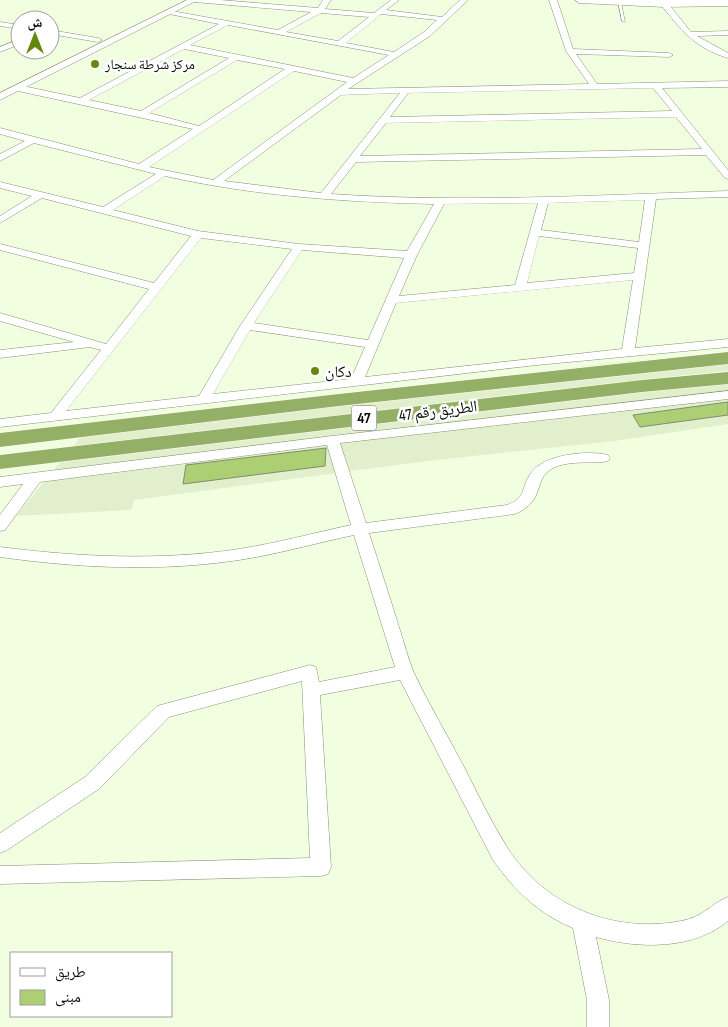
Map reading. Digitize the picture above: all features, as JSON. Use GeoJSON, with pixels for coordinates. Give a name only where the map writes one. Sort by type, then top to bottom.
{"type":"FeatureCollection","features":[{"type":"Feature","properties":{"kind":"highway","name":"الطريق رقم 47"},"geometry":{"type":"LineString","coordinates":[[0,440],[492,374],[728,358]]}},
{"type":"Feature","properties":{"kind":"highway","name":"الطريق رقم 47"},"geometry":{"type":"LineString","coordinates":[[0,462],[464,416],[728,378]]}},
{"type":"Feature","properties":{"kind":"street"},"geometry":{"type":"LineString","coordinates":[[0,89],[181,0]]}},
{"type":"Feature","properties":{"kind":"street"},"geometry":{"type":"LineString","coordinates":[[0,98],[194,0],[320,10],[378,11],[444,19]]}},
{"type":"Feature","properties":{"kind":"street"},"geometry":{"type":"LineString","coordinates":[[339,44],[378,11],[387,7],[395,0]]}},
{"type":"Feature","properties":{"kind":"street"},"geometry":{"type":"LineString","coordinates":[[215,183],[354,81],[427,34],[464,0]]}},
{"type":"Feature","properties":{"kind":"street"},"geometry":{"type":"LineString","coordinates":[[553,0],[570,51],[594,87]]}},
{"type":"Feature","properties":{"kind":"street"},"geometry":{"type":"LineString","coordinates":[[579,0],[664,4],[728,3]]}},
{"type":"Feature","properties":{"kind":"street"},"geometry":{"type":"LineString","coordinates":[[278,33],[320,10],[326,1],[351,4]]}},
{"type":"Feature","properties":{"kind":"street"},"geometry":{"type":"LineString","coordinates":[[664,4],[673,13],[678,23],[691,34],[708,46],[728,56]]}},
{"type":"Feature","properties":{"kind":"street"},"geometry":{"type":"LineString","coordinates":[[169,12],[395,54]]}},
{"type":"Feature","properties":{"kind":"street"},"geometry":{"type":"LineString","coordinates":[[81,101],[226,23]]}},
{"type":"Feature","properties":{"kind":"street"},"geometry":{"type":"LineString","coordinates":[[691,34],[728,32]]}},
{"type":"Feature","properties":{"kind":"street"},"geometry":{"type":"LineString","coordinates":[[60,34],[98,40]]}},
{"type":"Feature","properties":{"kind":"street"},"geometry":{"type":"LineString","coordinates":[[182,46],[354,81]]}},
{"type":"Feature","properties":{"kind":"street"},"geometry":{"type":"LineString","coordinates":[[570,51],[640,57],[669,55]]}},
{"type":"Feature","properties":{"kind":"street"},"geometry":{"type":"LineString","coordinates":[[142,114],[236,57]]}},
{"type":"Feature","properties":{"kind":"street"},"geometry":{"type":"LineString","coordinates":[[142,167],[198,128],[293,68]]}},
{"type":"Feature","properties":{"kind":"street"},"geometry":{"type":"LineString","coordinates":[[339,92],[728,84]]}},
{"type":"Feature","properties":{"kind":"street"},"geometry":{"type":"LineString","coordinates":[[656,86],[728,176]]}},
{"type":"Feature","properties":{"kind":"street"},"geometry":{"type":"LineString","coordinates":[[18,88],[142,114],[198,128]]}},
{"type":"Feature","properties":{"kind":"street"},"geometry":{"type":"LineString","coordinates":[[324,196],[405,92]]}},
{"type":"Feature","properties":{"kind":"street"},"geometry":{"type":"LineString","coordinates":[[383,120],[678,114]]}},
{"type":"Feature","properties":{"kind":"street"},"geometry":{"type":"LineString","coordinates":[[0,131],[142,167],[215,183],[324,196],[441,201],[728,194]]}},
{"type":"Feature","properties":{"kind":"street"},"geometry":{"type":"LineString","coordinates":[[0,158],[33,140]]}},
{"type":"Feature","properties":{"kind":"street"},"geometry":{"type":"LineString","coordinates":[[353,158],[709,152]]}},
{"type":"Feature","properties":{"kind":"street"},"geometry":{"type":"LineString","coordinates":[[103,212],[165,172]]}},
{"type":"Feature","properties":{"kind":"street"},"geometry":{"type":"LineString","coordinates":[[0,185],[198,234],[299,247],[411,256]]}},
{"type":"Feature","properties":{"kind":"street"},"geometry":{"type":"LineString","coordinates":[[0,220],[39,196]]}},
{"type":"Feature","properties":{"kind":"street"},"geometry":{"type":"LineString","coordinates":[[628,351],[651,196]]}},
{"type":"Feature","properties":{"kind":"street"},"geometry":{"type":"LineString","coordinates":[[520,288],[544,199]]}},
{"type":"Feature","properties":{"kind":"street"},"geometry":{"type":"LineString","coordinates":[[356,382],[411,256],[441,201]]}},
{"type":"Feature","properties":{"kind":"street"},"geometry":{"type":"LineString","coordinates":[[535,232],[644,246]]}},
{"type":"Feature","properties":{"kind":"street"},"geometry":{"type":"LineString","coordinates":[[55,417],[107,348],[198,234]]}},
{"type":"Feature","properties":{"kind":"street"},"geometry":{"type":"LineString","coordinates":[[0,247],[155,287]]}},
{"type":"Feature","properties":{"kind":"street"},"geometry":{"type":"LineString","coordinates":[[204,399],[246,326],[299,247]]}},
{"type":"Feature","properties":{"kind":"street"},"geometry":{"type":"LineString","coordinates":[[392,300],[639,276]]}},
{"type":"Feature","properties":{"kind":"street"},"geometry":{"type":"LineString","coordinates":[[0,317],[107,348]]}},
{"type":"Feature","properties":{"kind":"street"},"geometry":{"type":"LineString","coordinates":[[246,326],[372,344]]}},
{"type":"Feature","properties":{"kind":"street"},"geometry":{"type":"LineString","coordinates":[[0,423],[356,382],[492,374],[628,351],[728,342]]}},
{"type":"Feature","properties":{"kind":"street"},"geometry":{"type":"LineString","coordinates":[[0,354],[93,344]]}},
{"type":"Feature","properties":{"kind":"street"},"geometry":{"type":"LineString","coordinates":[[0,482],[332,440],[464,416],[728,395]]}},
{"type":"Feature","properties":{"kind":"street"},"geometry":{"type":"LineString","coordinates":[[332,440],[405,672],[500,854],[515,874],[533,893],[555,909],[582,922],[615,930],[650,934],[676,932],[702,926],[728,907]]}},
{"type":"Feature","properties":{"kind":"street"},"geometry":{"type":"LineString","coordinates":[[0,552],[69,561],[102,563],[194,559],[271,550],[359,529],[510,510],[524,505],[531,496],[535,477],[543,468],[555,462],[603,458]]}},
{"type":"Feature","properties":{"kind":"street"},"geometry":{"type":"LineString","coordinates":[[0,526],[36,477]]}},
{"type":"Feature","properties":{"kind":"street"},"geometry":{"type":"LineString","coordinates":[[0,844],[92,783],[163,711],[310,672],[321,867],[0,875]]}},
{"type":"Feature","properties":{"kind":"street"},"geometry":{"type":"LineString","coordinates":[[312,690],[405,672]]}},
{"type":"Feature","properties":{"kind":"street"},"geometry":{"type":"LineString","coordinates":[[582,922],[598,1000],[598,1027]]}},
{"type":"Feature","properties":{"kind":"lane"},"geometry":{"type":"LineString","coordinates":[[619,1],[624,21]]}},
{"type":"Feature","properties":{"kind":"shaded area"},"geometry":{"type":"Polygon","coordinates":[[[728,352],[728,424],[614,441],[427,461],[134,500],[131,510],[16,516],[88,428],[611,363],[728,352]]]}},
{"type":"Feature","properties":{"kind":"building"},"geometry":{"type":"Polygon","coordinates":[[[728,402],[728,415],[640,427],[633,415],[728,402]]]}},
{"type":"Feature","properties":{"kind":"building"},"geometry":{"type":"Polygon","coordinates":[[[326,448],[325,466],[183,484],[186,465],[326,448]]]}},
{"type":"Feature","properties":{"kind":"place","name":"مركز شرطة سنجار"},"geometry":{"type":"Point","coordinates":[95,64]}},
{"type":"Feature","properties":{"kind":"place","name":"دكان"},"geometry":{"type":"Point","coordinates":[315,371]}}]}
